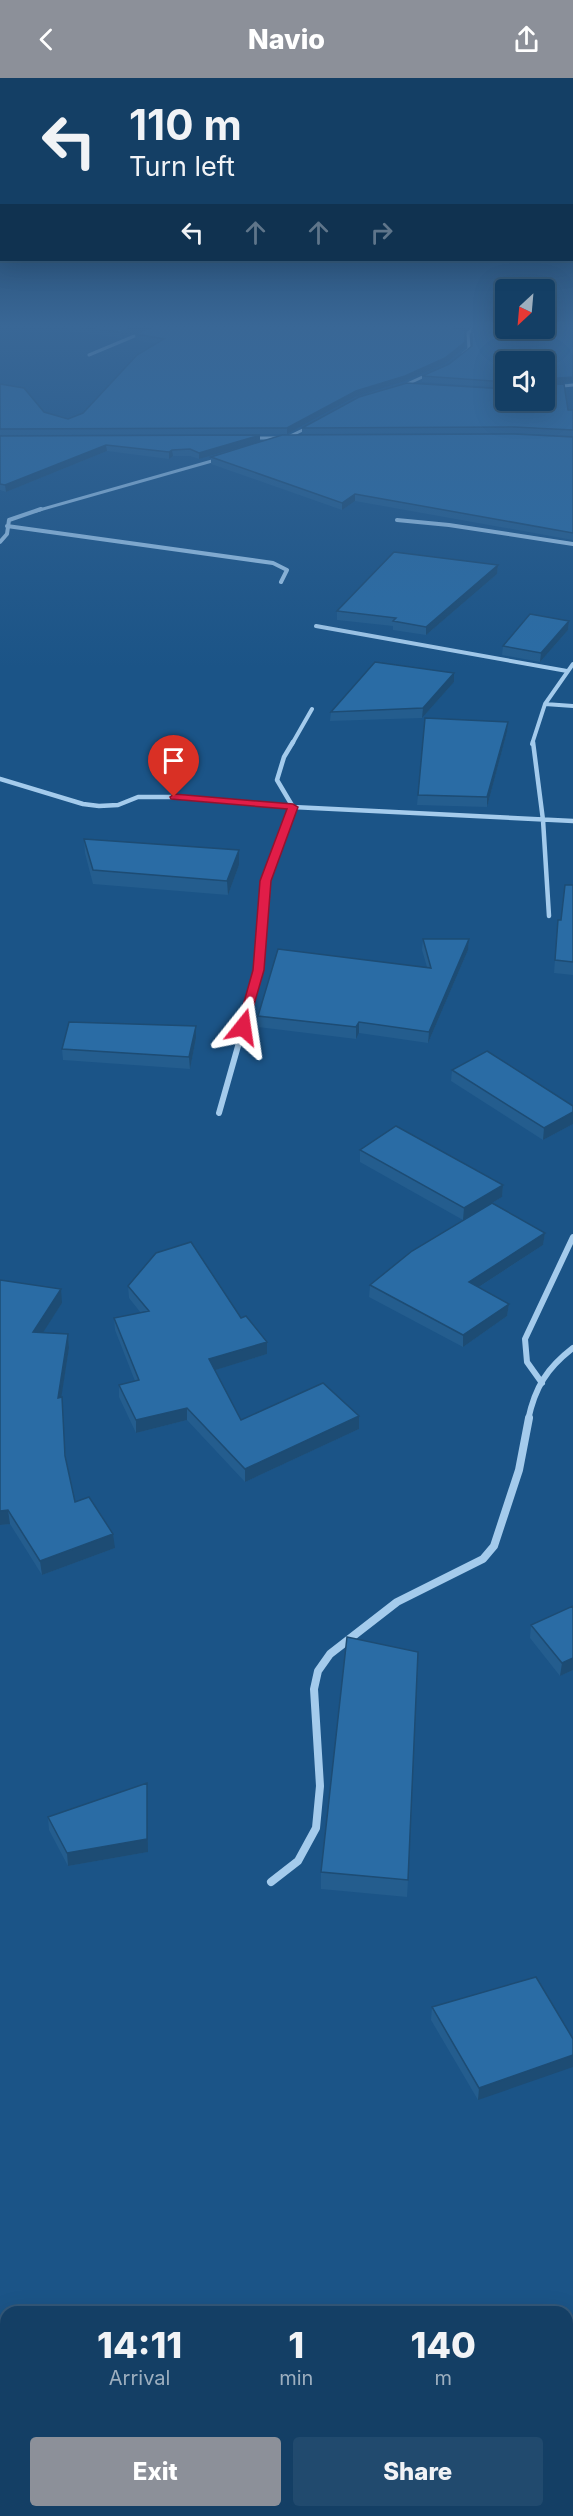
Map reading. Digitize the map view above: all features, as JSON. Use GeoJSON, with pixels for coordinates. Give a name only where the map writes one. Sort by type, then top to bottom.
{"type":"FeatureCollection","features":[{"type":"Feature","properties":{"kind":"street"},"geometry":{"type":"LineString","coordinates":[[268,444],[278,441]]}},
{"type":"Feature","properties":{"kind":"street"},"geometry":{"type":"LineString","coordinates":[[0,542],[7,534],[9,520],[20,515],[229,456]]}},
{"type":"Feature","properties":{"kind":"street"},"geometry":{"type":"LineString","coordinates":[[397,520],[449,525],[573,544]]}},
{"type":"Feature","properties":{"kind":"street"},"geometry":{"type":"LineString","coordinates":[[7,526],[273,563],[287,570],[281,582]]}},
{"type":"Feature","properties":{"kind":"street"},"geometry":{"type":"LineString","coordinates":[[316,626],[567,671]]}},
{"type":"Feature","properties":{"kind":"street"},"geometry":{"type":"LineString","coordinates":[[549,916],[543,820],[532,744],[544,704],[573,664]]}},
{"type":"Feature","properties":{"kind":"street"},"geometry":{"type":"LineString","coordinates":[[544,704],[573,706]]}},
{"type":"Feature","properties":{"kind":"street"},"geometry":{"type":"LineString","coordinates":[[293,807],[277,780],[284,757],[312,709]]}},
{"type":"Feature","properties":{"kind":"street"},"geometry":{"type":"LineString","coordinates":[[0,779],[83,804],[99,806],[118,805],[138,798],[174,797],[293,807],[573,821]]}},
{"type":"Feature","properties":{"kind":"street"},"geometry":{"type":"LineString","coordinates":[[219,1113],[258,970],[266,881],[293,807]]}},
{"type":"Feature","properties":{"kind":"street"},"geometry":{"type":"LineString","coordinates":[[542,1383],[528,1362],[525,1339],[573,1237]]}},
{"type":"Feature","properties":{"kind":"street"},"geometry":{"type":"LineString","coordinates":[[271,1882],[298,1861],[316,1828],[320,1786],[314,1689],[318,1671],[330,1654],[397,1602],[483,1559],[494,1546],[519,1470],[532,1401],[552,1364],[573,1348]]}},
{"type":"Feature","properties":{"kind":"building"},"geometry":{"type":"Polygon","coordinates":[[[0,441],[240,441],[199,453],[190,449],[169,452],[106,445],[5,485],[0,484],[0,441]]]}},
{"type":"Feature","properties":{"kind":"building"},"geometry":{"type":"Polygon","coordinates":[[[263,441],[573,441],[573,533],[355,494],[342,503],[211,457],[263,441]]]}},
{"type":"Feature","properties":{"kind":"building"},"geometry":{"type":"Polygon","coordinates":[[[394,552],[498,565],[426,627],[393,621],[396,618],[337,611],[394,552]]]}},
{"type":"Feature","properties":{"kind":"building"},"geometry":{"type":"Polygon","coordinates":[[[530,614],[569,621],[541,653],[503,646],[530,614]]]}},
{"type":"Feature","properties":{"kind":"building"},"geometry":{"type":"Polygon","coordinates":[[[375,662],[454,673],[423,708],[331,712],[375,662]]]}},
{"type":"Feature","properties":{"kind":"building"},"geometry":{"type":"Polygon","coordinates":[[[425,718],[508,722],[487,797],[418,795],[425,718]]]}},
{"type":"Feature","properties":{"kind":"building"},"geometry":{"type":"Polygon","coordinates":[[[84,839],[239,850],[227,881],[93,870],[84,839]]]}},
{"type":"Feature","properties":{"kind":"building"},"geometry":{"type":"Polygon","coordinates":[[[565,885],[573,885],[573,962],[555,960],[558,920],[561,920],[565,885]]]}},
{"type":"Feature","properties":{"kind":"building"},"geometry":{"type":"Polygon","coordinates":[[[423,939],[469,939],[429,1032],[359,1022],[356,1027],[258,1016],[278,949],[431,968],[423,939]]]}},
{"type":"Feature","properties":{"kind":"building"},"geometry":{"type":"Polygon","coordinates":[[[69,1022],[196,1026],[189,1057],[62,1049],[69,1022]]]}},
{"type":"Feature","properties":{"kind":"building"},"geometry":{"type":"Polygon","coordinates":[[[487,1051],[573,1106],[573,1112],[544,1128],[452,1070],[487,1051]]]}},
{"type":"Feature","properties":{"kind":"building"},"geometry":{"type":"Polygon","coordinates":[[[396,1126],[503,1185],[464,1208],[360,1150],[396,1126]]]}},
{"type":"Feature","properties":{"kind":"building"},"geometry":{"type":"Polygon","coordinates":[[[492,1203],[545,1233],[469,1282],[509,1304],[463,1335],[370,1285],[412,1251],[492,1203]]]}},
{"type":"Feature","properties":{"kind":"building"},"geometry":{"type":"Polygon","coordinates":[[[191,1242],[241,1318],[246,1316],[267,1342],[209,1359],[241,1420],[323,1383],[359,1416],[245,1469],[187,1408],[136,1420],[119,1385],[139,1380],[114,1318],[149,1311],[128,1286],[156,1253],[191,1242]]]}},
{"type":"Feature","properties":{"kind":"building"},"geometry":{"type":"Polygon","coordinates":[[[0,1280],[61,1289],[33,1332],[68,1334],[58,1398],[62,1397],[65,1456],[75,1502],[89,1497],[113,1534],[40,1561],[8,1510],[0,1511],[0,1280]]]}},
{"type":"Feature","properties":{"kind":"building"},"geometry":{"type":"Polygon","coordinates":[[[573,1606],[573,1658],[562,1663],[531,1625],[573,1606]]]}},
{"type":"Feature","properties":{"kind":"building"},"geometry":{"type":"Polygon","coordinates":[[[347,1637],[418,1652],[408,1880],[321,1872],[347,1637]]]}},
{"type":"Feature","properties":{"kind":"building"},"geometry":{"type":"Polygon","coordinates":[[[147,1783],[147,1839],[67,1853],[48,1817],[147,1783]]]}},
{"type":"Feature","properties":{"kind":"building"},"geometry":{"type":"Polygon","coordinates":[[[536,1977],[573,2039],[573,2055],[479,2088],[432,2007],[536,1977]]]}},
{"type":"Feature","properties":{"kind":"route"},"geometry":{"type":"LineString","coordinates":[[174,797],[293,807],[266,881],[258,970],[243,1027]]}}]}
